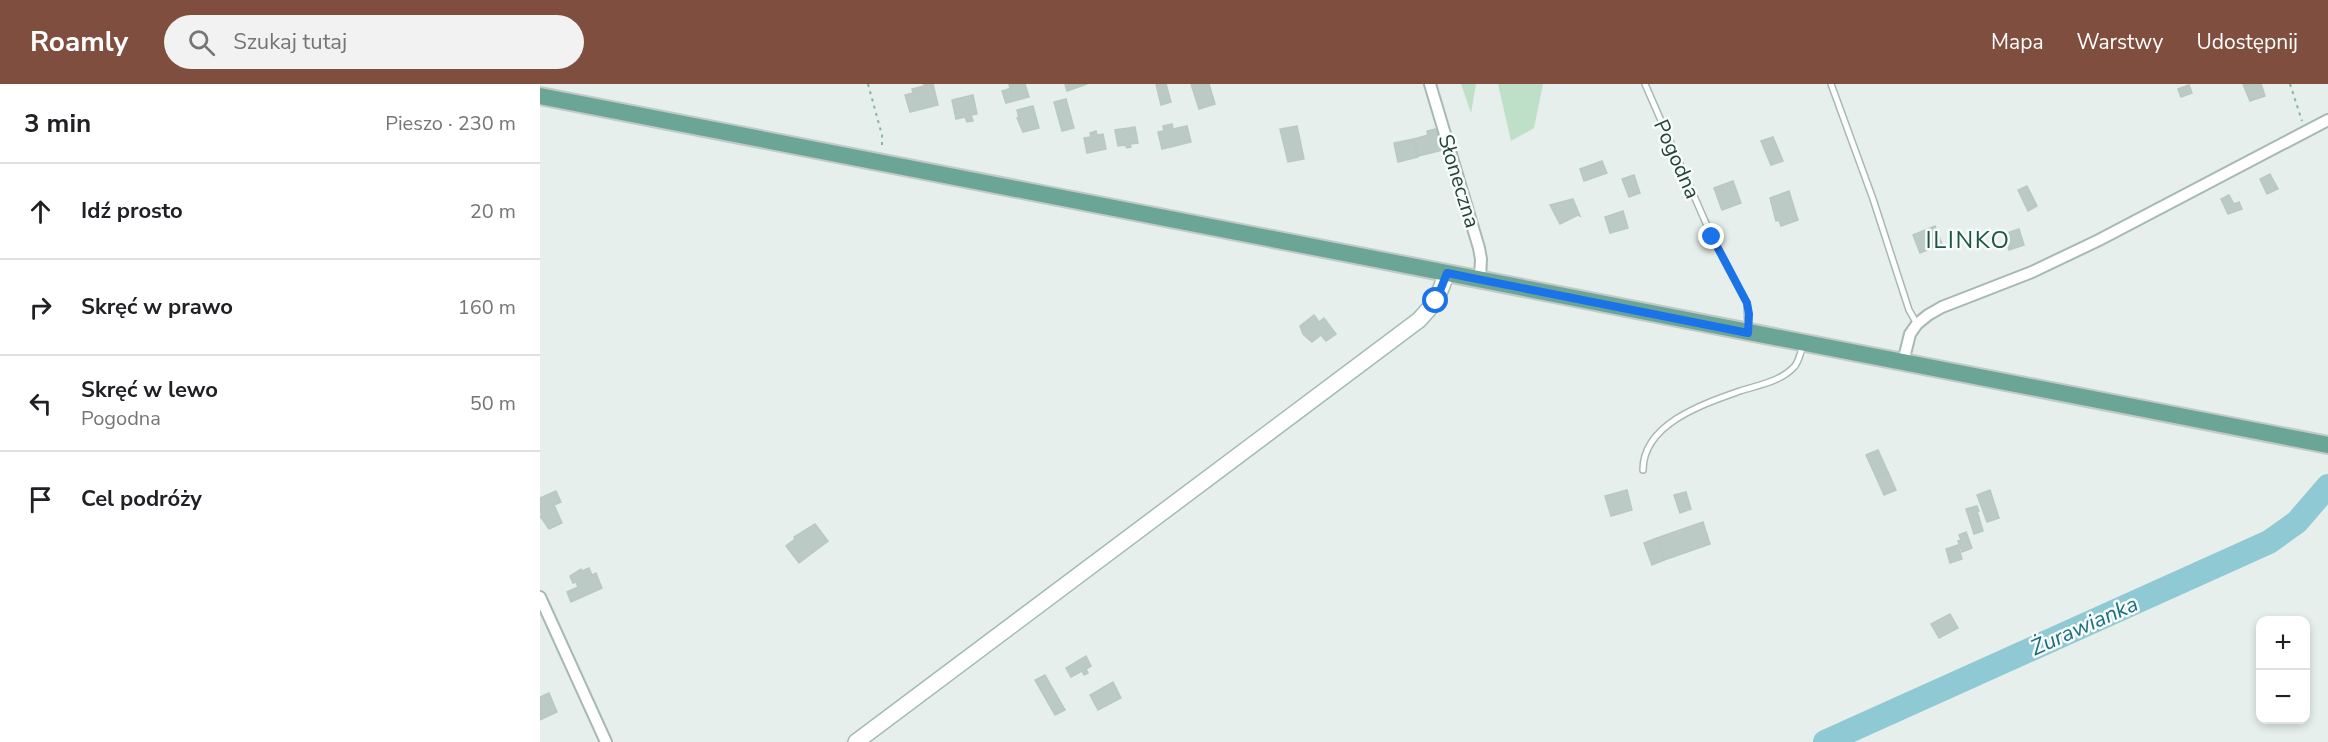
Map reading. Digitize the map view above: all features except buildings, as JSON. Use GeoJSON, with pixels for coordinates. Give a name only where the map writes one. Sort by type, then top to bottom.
{"type":"FeatureCollection","features":[{"type":"Feature","properties":{"kind":"main road"},"geometry":{"type":"LineString","coordinates":[[540,96],[2325,445]]}},
{"type":"Feature","properties":{"kind":"street","name":"Słoneczna"},"geometry":{"type":"LineString","coordinates":[[1430,84],[1479,248],[1480,279]]}},
{"type":"Feature","properties":{"kind":"street"},"geometry":{"type":"LineString","coordinates":[[1903,362],[1910,334],[1917,324],[1942,307],[2032,272],[2099,240],[2328,120]]}},
{"type":"Feature","properties":{"kind":"street"},"geometry":{"type":"LineString","coordinates":[[856,742],[1419,320],[1436,301],[1447,273]]}},
{"type":"Feature","properties":{"kind":"street"},"geometry":{"type":"LineString","coordinates":[[540,597],[606,742]]}},
{"type":"Feature","properties":{"kind":"lane","name":"Pogodna"},"geometry":{"type":"LineString","coordinates":[[1645,84],[1712,237],[1747,303],[1748,333]]}},
{"type":"Feature","properties":{"kind":"lane"},"geometry":{"type":"LineString","coordinates":[[1831,84],[1873,199],[1909,310],[1917,324]]}},
{"type":"Feature","properties":{"kind":"lane"},"geometry":{"type":"LineString","coordinates":[[1643,470],[1645,450],[1665,427],[1712,402],[1770,382],[1784,374],[1797,363],[1804,343]]}},
{"type":"Feature","properties":{"kind":"path"},"geometry":{"type":"LineString","coordinates":[[868,84],[882,135],[881,162]]}},
{"type":"Feature","properties":{"kind":"path"},"geometry":{"type":"LineString","coordinates":[[2290,84],[2305,131]]}},
{"type":"Feature","properties":{"kind":"green space"},"geometry":{"type":"Polygon","coordinates":[[[1461,84],[1476,84],[1471,113],[1461,84]]]}},
{"type":"Feature","properties":{"kind":"green space"},"geometry":{"type":"Polygon","coordinates":[[[1498,84],[1543,84],[1534,128],[1511,141],[1498,84]]]}},
{"type":"Feature","properties":{"kind":"waterway","name":"Żurawianka"},"geometry":{"type":"LineString","coordinates":[[1825,742],[2269,542],[2297,522],[2328,486]]}},
{"type":"Feature","properties":{"kind":"district","name":"ILINKO"},"geometry":{"type":"Point","coordinates":[1968,240]}},
{"type":"Feature","properties":{"kind":"route"},"geometry":{"type":"LineString","coordinates":[[1436,301],[1447,273],[1748,333],[1749,308],[1712,237]]}}]}
